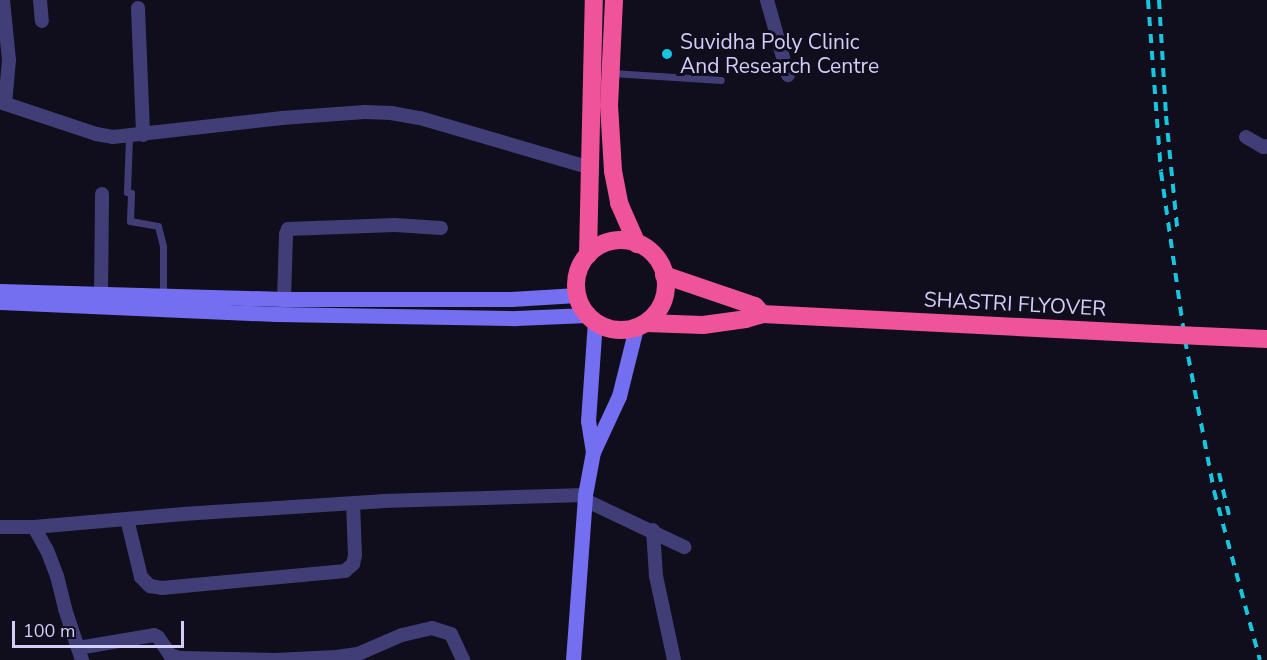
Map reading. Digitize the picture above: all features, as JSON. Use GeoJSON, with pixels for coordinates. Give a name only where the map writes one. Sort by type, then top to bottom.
{"type":"FeatureCollection","features":[{"type":"Feature","properties":{"kind":"highway"},"geometry":{"type":"LineString","coordinates":[[588,255],[588,167],[594,0]]}},
{"type":"Feature","properties":{"kind":"highway"},"geometry":{"type":"LineString","coordinates":[[614,0],[609,105],[612,171],[619,203],[637,244]]}},
{"type":"Feature","properties":{"kind":"highway"},"geometry":{"type":"LineString","coordinates":[[641,325],[660,307],[666,286],[664,275],[655,256],[637,244],[616,241],[596,248],[588,255],[577,274],[577,295],[591,318],[615,330],[641,325],[703,325],[746,319],[762,314],[755,306],[664,275]]}},
{"type":"Feature","properties":{"kind":"highway","name":"SHASTRI FLYOVER"},"geometry":{"type":"LineString","coordinates":[[762,314],[1267,339]]}},
{"type":"Feature","properties":{"kind":"street"},"geometry":{"type":"LineString","coordinates":[[3,0],[9,60],[2,103],[96,134],[136,136],[282,118],[365,112],[391,113],[420,118],[588,167]]}},
{"type":"Feature","properties":{"kind":"street"},"geometry":{"type":"LineString","coordinates":[[40,0],[42,21]]}},
{"type":"Feature","properties":{"kind":"street"},"geometry":{"type":"LineString","coordinates":[[767,0],[788,75]]}},
{"type":"Feature","properties":{"kind":"street"},"geometry":{"type":"LineString","coordinates":[[136,136],[138,8]]}},
{"type":"Feature","properties":{"kind":"street"},"geometry":{"type":"LineString","coordinates":[[1246,137],[1267,147]]}},
{"type":"Feature","properties":{"kind":"street"},"geometry":{"type":"LineString","coordinates":[[101,294],[102,194]]}},
{"type":"Feature","properties":{"kind":"street"},"geometry":{"type":"LineString","coordinates":[[284,299],[288,229],[395,225],[441,228]]}},
{"type":"Feature","properties":{"kind":"street"},"geometry":{"type":"LineString","coordinates":[[0,291],[284,299],[511,299],[577,295]]}},
{"type":"Feature","properties":{"kind":"street"},"geometry":{"type":"LineString","coordinates":[[0,302],[276,314],[591,318],[588,421],[593,452]]}},
{"type":"Feature","properties":{"kind":"street"},"geometry":{"type":"LineString","coordinates":[[573,660],[585,498],[593,452],[620,396],[641,325]]}},
{"type":"Feature","properties":{"kind":"street"},"geometry":{"type":"LineString","coordinates":[[0,527],[34,527],[353,504],[585,498],[684,547]]}},
{"type":"Feature","properties":{"kind":"street"},"geometry":{"type":"LineString","coordinates":[[127,519],[141,577],[150,586],[162,588],[345,572],[353,564],[355,555],[353,504]]}},
{"type":"Feature","properties":{"kind":"street"},"geometry":{"type":"LineString","coordinates":[[34,527],[57,576],[80,654],[153,635],[158,637],[170,656],[180,658],[275,660],[336,657],[358,654],[402,635],[432,628],[451,634],[464,660]]}},
{"type":"Feature","properties":{"kind":"street"},"geometry":{"type":"LineString","coordinates":[[653,530],[656,576],[674,660]]}},
{"type":"Feature","properties":{"kind":"lane"},"geometry":{"type":"LineString","coordinates":[[611,73],[721,80]]}},
{"type":"Feature","properties":{"kind":"lane"},"geometry":{"type":"LineString","coordinates":[[136,136],[127,192],[131,194],[130,221],[158,226],[163,246],[163,296]]}},
{"type":"Feature","properties":{"kind":"railway"},"geometry":{"type":"LineString","coordinates":[[1148,0],[1161,172],[1185,340],[1214,491],[1260,660]]}},
{"type":"Feature","properties":{"kind":"railway"},"geometry":{"type":"LineString","coordinates":[[1159,0],[1166,116],[1177,227]]}},
{"type":"Feature","properties":{"kind":"railway"},"geometry":{"type":"LineString","coordinates":[[1219,473],[1230,519]]}},
{"type":"Feature","properties":{"kind":"place","name":"Suvidha Poly Clinic And Research Centre"},"geometry":{"type":"Point","coordinates":[667,54]}}]}
